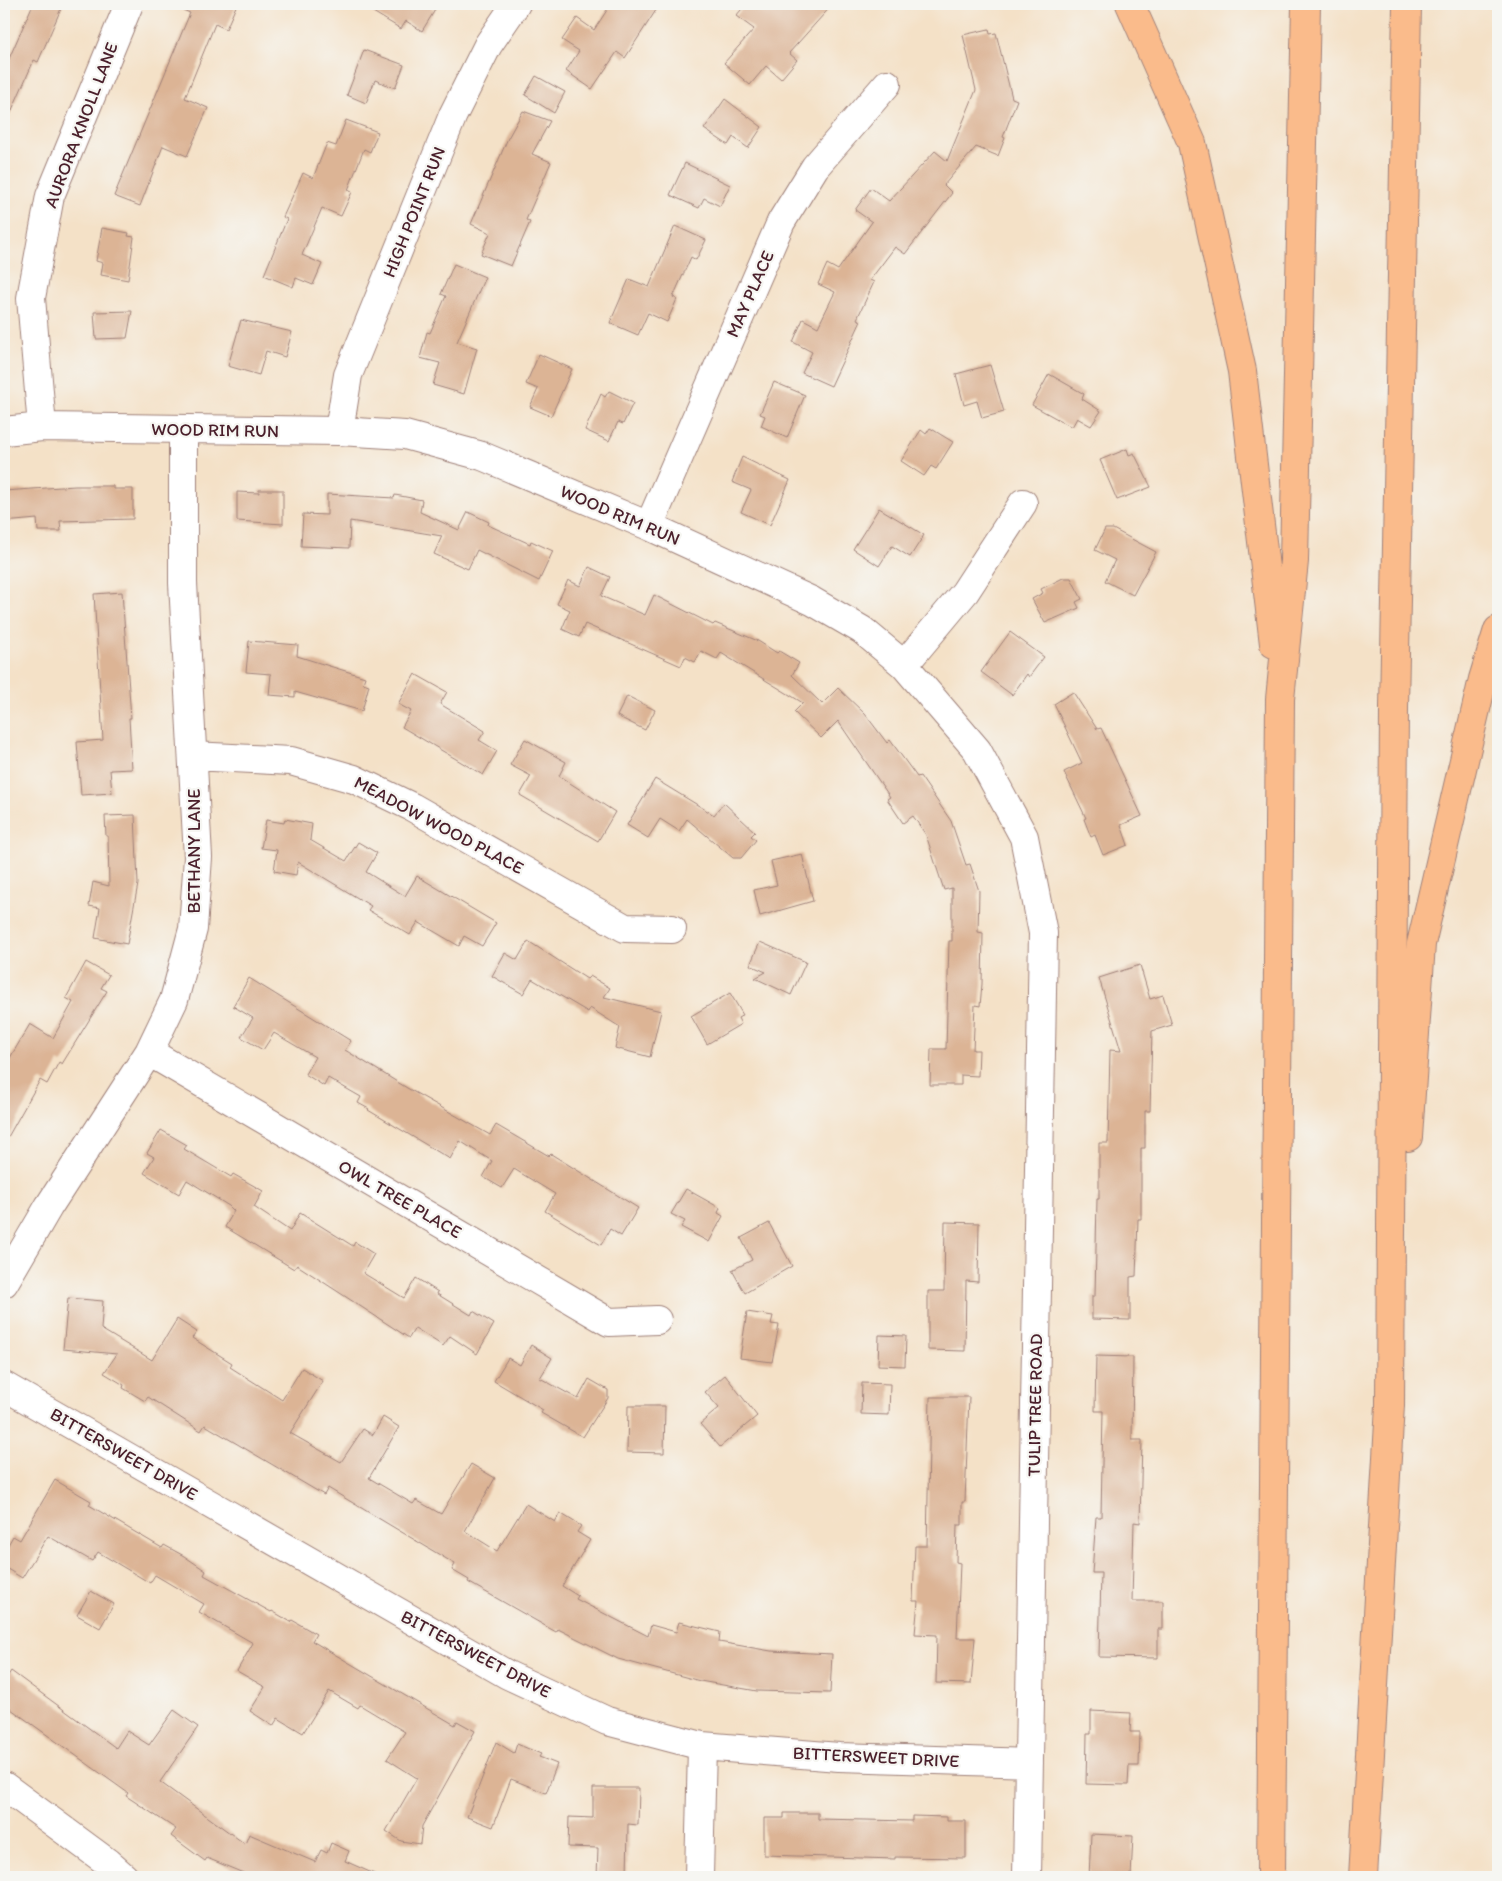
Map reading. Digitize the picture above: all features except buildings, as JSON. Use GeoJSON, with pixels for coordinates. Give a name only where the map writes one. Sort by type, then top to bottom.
{"type":"FeatureCollection","features":[{"type":"Feature","properties":{"kind":"highway"},"geometry":{"type":"LineString","coordinates":[[1130,4],[1192,143],[1240,361],[1280,700]]}},
{"type":"Feature","properties":{"kind":"highway"},"geometry":{"type":"LineString","coordinates":[[1271,1877],[1280,700],[1294,561],[1306,4]]}},
{"type":"Feature","properties":{"kind":"highway"},"geometry":{"type":"LineString","coordinates":[[1390,1405],[1394,708],[1407,4]]}},
{"type":"Feature","properties":{"kind":"highway"},"geometry":{"type":"LineString","coordinates":[[1363,1877],[1390,1405],[1421,944],[1483,679],[1498,630]]}},
{"type":"Feature","properties":{"kind":"street","name":"AURORA KNOLL LANE"},"geometry":{"type":"LineString","coordinates":[[42,427],[31,298],[50,196],[129,4]]}},
{"type":"Feature","properties":{"kind":"street","name":"HIGH POINT RUN"},"geometry":{"type":"LineString","coordinates":[[339,431],[348,375],[453,115],[488,45],[516,4]]}},
{"type":"Feature","properties":{"kind":"street","name":"MAY PLACE"},"geometry":{"type":"LineString","coordinates":[[649,526],[782,222],[815,167],[887,84]]}},
{"type":"Feature","properties":{"kind":"street","name":"WOOD RIM RUN"},"geometry":{"type":"LineString","coordinates":[[4,431],[42,427],[339,431],[404,435],[482,456],[649,526],[812,601],[862,630],[904,665],[977,750],[1024,837],[1043,933]]}},
{"type":"Feature","properties":{"kind":"street","name":"BETHANY LANE"},"geometry":{"type":"LineString","coordinates":[[4,1283],[49,1206],[149,1052],[174,1000],[193,929],[198,857],[194,756],[183,583],[183,430]]}},
{"type":"Feature","properties":{"kind":"street"},"geometry":{"type":"LineString","coordinates":[[904,665],[965,592],[1023,503]]}},
{"type":"Feature","properties":{"kind":"street","name":"MEADOW WOOD PLACE"},"geometry":{"type":"LineString","coordinates":[[194,756],[290,761],[354,778],[412,807],[625,928],[672,929]]}},
{"type":"Feature","properties":{"kind":"street","name":"TULIP TREE ROAD"},"geometry":{"type":"LineString","coordinates":[[1027,1877],[1043,933]]}},
{"type":"Feature","properties":{"kind":"street","name":"OWL TREE PLACE"},"geometry":{"type":"LineString","coordinates":[[149,1052],[609,1322],[657,1320]]}},
{"type":"Feature","properties":{"kind":"street","name":"BITTERSWEET DRIVE"},"geometry":{"type":"LineString","coordinates":[[4,1386],[508,1675],[607,1721],[702,1746],[839,1758],[1029,1763]]}},
{"type":"Feature","properties":{"kind":"street"},"geometry":{"type":"LineString","coordinates":[[699,1877],[702,1746]]}},
{"type":"Feature","properties":{"kind":"street"},"geometry":{"type":"LineString","coordinates":[[4,1786],[107,1862],[124,1877]]}}]}
